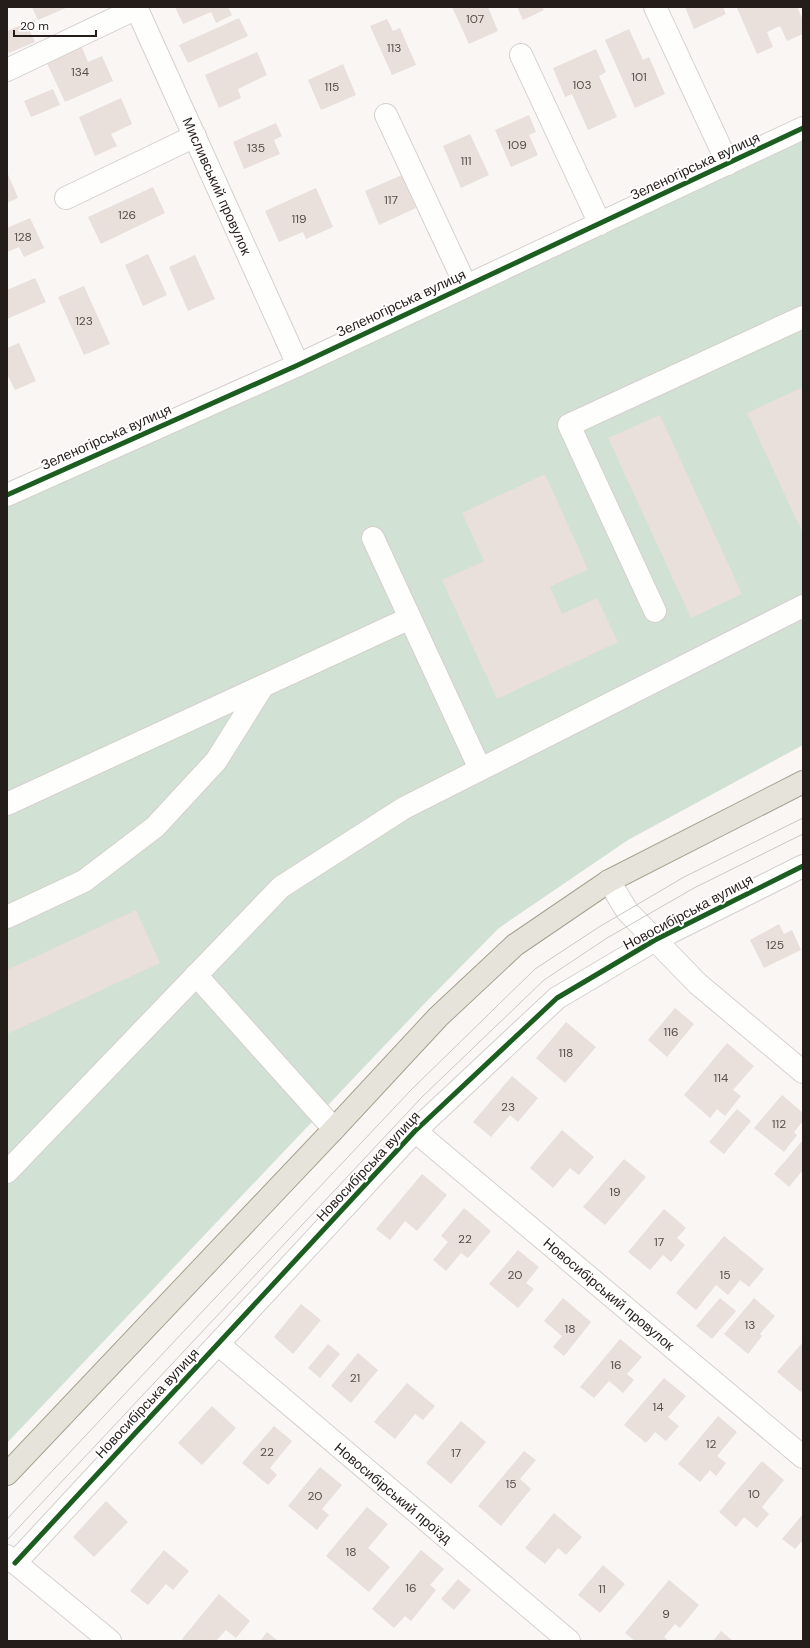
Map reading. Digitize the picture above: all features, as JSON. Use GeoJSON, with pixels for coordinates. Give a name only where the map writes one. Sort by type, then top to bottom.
{"type":"FeatureCollection","features":[{"type":"Feature","properties":{"kind":"main road"},"geometry":{"type":"LineString","coordinates":[[7,1474],[438,1017],[515,945],[609,881],[803,782]]}},
{"type":"Feature","properties":{"kind":"street"},"geometry":{"type":"LineString","coordinates":[[654,7],[728,164]]}},
{"type":"Feature","properties":{"kind":"street"},"geometry":{"type":"LineString","coordinates":[[7,70],[136,8]]}},
{"type":"Feature","properties":{"kind":"street","name":"Мисливський провулок"},"geometry":{"type":"LineString","coordinates":[[136,8],[298,365]]}},
{"type":"Feature","properties":{"kind":"street"},"geometry":{"type":"LineString","coordinates":[[521,55],[600,224]]}},
{"type":"Feature","properties":{"kind":"street"},"geometry":{"type":"LineString","coordinates":[[386,115],[466,286]]}},
{"type":"Feature","properties":{"kind":"street","name":"Зеленогірська вулиця"},"geometry":{"type":"LineString","coordinates":[[7,495],[298,365],[803,128]]}},
{"type":"Feature","properties":{"kind":"street"},"geometry":{"type":"LineString","coordinates":[[66,198],[195,136]]}},
{"type":"Feature","properties":{"kind":"street"},"geometry":{"type":"LineString","coordinates":[[655,611],[570,425],[803,317]]}},
{"type":"Feature","properties":{"kind":"street"},"geometry":{"type":"LineString","coordinates":[[373,538],[480,769]]}},
{"type":"Feature","properties":{"kind":"street"},"geometry":{"type":"LineString","coordinates":[[7,1172],[280,887],[404,808],[803,606]]}},
{"type":"Feature","properties":{"kind":"street"},"geometry":{"type":"LineString","coordinates":[[7,804],[410,618]]}},
{"type":"Feature","properties":{"kind":"street"},"geometry":{"type":"LineString","coordinates":[[7,916],[84,881],[155,827],[216,761],[263,686]]}},
{"type":"Feature","properties":{"kind":"street","name":"Новосибірська вулиця"},"geometry":{"type":"LineString","coordinates":[[11,1559],[218,1344],[415,1131],[557,998],[655,940],[803,866]]}},
{"type":"Feature","properties":{"kind":"street"},"geometry":{"type":"LineString","coordinates":[[609,881],[627,911],[698,984],[803,1072]]}},
{"type":"Feature","properties":{"kind":"street"},"geometry":{"type":"LineString","coordinates":[[196,975],[334,1129]]}},
{"type":"Feature","properties":{"kind":"street","name":"Новосибірський провулок"},"geometry":{"type":"LineString","coordinates":[[415,1131],[803,1457]]}},
{"type":"Feature","properties":{"kind":"street","name":"Новосибірський проїзд"},"geometry":{"type":"LineString","coordinates":[[218,1344],[568,1641]]}},
{"type":"Feature","properties":{"kind":"street"},"geometry":{"type":"LineString","coordinates":[[11,1559],[110,1641]]}},
{"type":"Feature","properties":{"kind":"green space"},"geometry":{"type":"Polygon","coordinates":[[[803,128],[803,745],[628,840],[499,928],[424,1004],[7,1443],[7,495],[803,128]]]}},
{"type":"Feature","properties":{"kind":"building"},"geometry":{"type":"Polygon","coordinates":[[[32,7],[68,7],[38,20],[32,7]]]}},
{"type":"Feature","properties":{"kind":"building"},"geometry":{"type":"Polygon","coordinates":[[[175,7],[228,7],[232,15],[216,23],[211,12],[183,24],[175,7]]]}},
{"type":"Feature","properties":{"kind":"building"},"geometry":{"type":"Polygon","coordinates":[[[452,7],[488,7],[498,31],[469,44],[452,7]]]}},
{"type":"Feature","properties":{"kind":"building"},"geometry":{"type":"Polygon","coordinates":[[[517,7],[542,7],[544,10],[523,20],[517,7]]]}},
{"type":"Feature","properties":{"kind":"building"},"geometry":{"type":"Polygon","coordinates":[[[685,7],[723,7],[726,14],[694,29],[685,7]]]}},
{"type":"Feature","properties":{"kind":"building"},"geometry":{"type":"Polygon","coordinates":[[[797,7],[803,20],[803,34],[787,41],[780,26],[767,32],[773,47],[757,54],[737,8],[797,7]]]}},
{"type":"Feature","properties":{"kind":"building"},"geometry":{"type":"Polygon","coordinates":[[[239,18],[248,36],[188,63],[179,45],[239,18]]]}},
{"type":"Feature","properties":{"kind":"building"},"geometry":{"type":"Polygon","coordinates":[[[387,19],[393,31],[400,28],[416,65],[392,75],[370,26],[387,19]]]}},
{"type":"Feature","properties":{"kind":"building"},"geometry":{"type":"Polygon","coordinates":[[[26,23],[35,42],[9,53],[7,48],[7,31],[26,23]]]}},
{"type":"Feature","properties":{"kind":"building"},"geometry":{"type":"Polygon","coordinates":[[[629,29],[643,60],[649,57],[665,94],[635,108],[605,40],[629,29]]]}},
{"type":"Feature","properties":{"kind":"building"},"geometry":{"type":"Polygon","coordinates":[[[80,43],[88,62],[102,56],[113,81],[65,102],[45,59],[80,43]]]}},
{"type":"Feature","properties":{"kind":"building"},"geometry":{"type":"Polygon","coordinates":[[[596,49],[606,72],[599,76],[617,117],[588,130],[572,94],[565,97],[553,68],[596,49]]]}},
{"type":"Feature","properties":{"kind":"building"},"geometry":{"type":"Polygon","coordinates":[[[257,52],[267,75],[238,89],[241,98],[219,108],[205,75],[257,52]]]}},
{"type":"Feature","properties":{"kind":"building"},"geometry":{"type":"Polygon","coordinates":[[[343,64],[356,95],[321,110],[308,80],[343,64]]]}},
{"type":"Feature","properties":{"kind":"building"},"geometry":{"type":"Polygon","coordinates":[[[53,89],[60,105],[31,117],[24,101],[53,89]]]}},
{"type":"Feature","properties":{"kind":"building"},"geometry":{"type":"Polygon","coordinates":[[[121,98],[132,124],[111,134],[117,146],[95,156],[79,117],[121,98]]]}},
{"type":"Feature","properties":{"kind":"building"},"geometry":{"type":"Polygon","coordinates":[[[529,115],[536,132],[529,135],[538,155],[511,167],[495,130],[529,115]]]}},
{"type":"Feature","properties":{"kind":"building"},"geometry":{"type":"Polygon","coordinates":[[[276,123],[282,136],[274,140],[280,154],[244,169],[233,142],[276,123]]]}},
{"type":"Feature","properties":{"kind":"building"},"geometry":{"type":"Polygon","coordinates":[[[470,134],[489,175],[461,188],[443,146],[470,134]]]}},
{"type":"Feature","properties":{"kind":"building"},"geometry":{"type":"Polygon","coordinates":[[[7,172],[18,198],[7,203],[7,172]]]}},
{"type":"Feature","properties":{"kind":"building"},"geometry":{"type":"Polygon","coordinates":[[[402,175],[416,208],[379,225],[365,191],[402,175]]]}},
{"type":"Feature","properties":{"kind":"building"},"geometry":{"type":"Polygon","coordinates":[[[153,187],[165,213],[101,244],[88,217],[153,187]]]}},
{"type":"Feature","properties":{"kind":"building"},"geometry":{"type":"Polygon","coordinates":[[[316,188],[333,227],[306,239],[303,232],[279,242],[265,211],[316,188]]]}},
{"type":"Feature","properties":{"kind":"building"},"geometry":{"type":"Polygon","coordinates":[[[30,218],[44,248],[24,257],[19,247],[7,252],[7,228],[30,218]]]}},
{"type":"Feature","properties":{"kind":"building"},"geometry":{"type":"Polygon","coordinates":[[[148,254],[167,295],[143,306],[125,265],[148,254]]]}},
{"type":"Feature","properties":{"kind":"building"},"geometry":{"type":"Polygon","coordinates":[[[195,255],[215,299],[188,311],[169,267],[195,255]]]}},
{"type":"Feature","properties":{"kind":"building"},"geometry":{"type":"Polygon","coordinates":[[[35,278],[46,302],[7,319],[7,290],[35,278]]]}},
{"type":"Feature","properties":{"kind":"building"},"geometry":{"type":"Polygon","coordinates":[[[84,286],[110,344],[84,355],[58,297],[84,286]]]}},
{"type":"Feature","properties":{"kind":"building"},"geometry":{"type":"Polygon","coordinates":[[[19,343],[36,381],[15,390],[7,374],[7,348],[19,343]]]}},
{"type":"Feature","properties":{"kind":"building"},"geometry":{"type":"Polygon","coordinates":[[[803,387],[803,534],[747,413],[803,387]]]}},
{"type":"Feature","properties":{"kind":"building"},"geometry":{"type":"Polygon","coordinates":[[[660,415],[742,594],[691,618],[608,438],[660,415]]]}},
{"type":"Feature","properties":{"kind":"building"},"geometry":{"type":"Polygon","coordinates":[[[545,474],[588,569],[550,587],[562,614],[597,598],[618,642],[497,699],[442,580],[484,561],[462,513],[545,474]]]}},
{"type":"Feature","properties":{"kind":"building"},"geometry":{"type":"Polygon","coordinates":[[[136,910],[160,963],[7,1034],[7,970],[136,910]]]}},
{"type":"Feature","properties":{"kind":"building"},"geometry":{"type":"Polygon","coordinates":[[[779,924],[784,934],[792,930],[801,950],[764,968],[750,940],[779,924]]]}},
{"type":"Feature","properties":{"kind":"building"},"geometry":{"type":"Polygon","coordinates":[[[675,1008],[694,1024],[667,1057],[648,1040],[675,1008]]]}},
{"type":"Feature","properties":{"kind":"building"},"geometry":{"type":"Polygon","coordinates":[[[566,1022],[596,1047],[565,1083],[536,1058],[566,1022]]]}},
{"type":"Feature","properties":{"kind":"building"},"geometry":{"type":"Polygon","coordinates":[[[727,1043],[754,1066],[733,1090],[741,1096],[725,1116],[717,1109],[710,1118],[684,1095],[727,1043]]]}},
{"type":"Feature","properties":{"kind":"building"},"geometry":{"type":"Polygon","coordinates":[[[512,1076],[538,1098],[518,1122],[510,1115],[491,1137],[473,1122],[512,1076]]]}},
{"type":"Feature","properties":{"kind":"building"},"geometry":{"type":"Polygon","coordinates":[[[782,1095],[803,1113],[803,1121],[794,1132],[797,1135],[784,1152],[754,1128],[782,1095]]]}},
{"type":"Feature","properties":{"kind":"building"},"geometry":{"type":"Polygon","coordinates":[[[737,1109],[751,1121],[724,1154],[709,1142],[737,1109]]]}},
{"type":"Feature","properties":{"kind":"building"},"geometry":{"type":"Polygon","coordinates":[[[562,1130],[594,1157],[579,1175],[570,1168],[553,1188],[530,1168],[562,1130]]]}},
{"type":"Feature","properties":{"kind":"building"},"geometry":{"type":"Polygon","coordinates":[[[803,1140],[803,1170],[789,1187],[774,1174],[803,1140]]]}},
{"type":"Feature","properties":{"kind":"building"},"geometry":{"type":"Polygon","coordinates":[[[624,1159],[646,1177],[605,1225],[583,1207],[624,1159]]]}},
{"type":"Feature","properties":{"kind":"building"},"geometry":{"type":"Polygon","coordinates":[[[422,1174],[447,1195],[417,1231],[405,1221],[390,1240],[376,1229],[422,1174]]]}},
{"type":"Feature","properties":{"kind":"building"},"geometry":{"type":"Polygon","coordinates":[[[464,1208],[491,1231],[468,1258],[461,1253],[446,1271],[433,1260],[448,1242],[441,1236],[464,1208]]]}},
{"type":"Feature","properties":{"kind":"building"},"geometry":{"type":"Polygon","coordinates":[[[664,1209],[686,1228],[677,1238],[685,1245],[671,1262],[663,1255],[650,1270],[628,1252],[664,1209]]]}},
{"type":"Feature","properties":{"kind":"building"},"geometry":{"type":"Polygon","coordinates":[[[724,1236],[764,1269],[749,1287],[740,1280],[728,1295],[716,1285],[696,1310],[676,1293],[724,1236]]]}},
{"type":"Feature","properties":{"kind":"building"},"geometry":{"type":"Polygon","coordinates":[[[518,1250],[539,1267],[526,1283],[534,1289],[518,1308],[489,1284],[518,1250]]]}},
{"type":"Feature","properties":{"kind":"building"},"geometry":{"type":"Polygon","coordinates":[[[563,1298],[591,1322],[564,1356],[553,1347],[562,1336],[544,1321],[563,1298]]]}},
{"type":"Feature","properties":{"kind":"building"},"geometry":{"type":"Polygon","coordinates":[[[720,1298],[736,1311],[712,1339],[696,1326],[720,1298]]]}},
{"type":"Feature","properties":{"kind":"building"},"geometry":{"type":"Polygon","coordinates":[[[754,1298],[775,1316],[760,1334],[762,1336],[748,1354],[724,1334],[754,1298]]]}},
{"type":"Feature","properties":{"kind":"building"},"geometry":{"type":"Polygon","coordinates":[[[301,1304],[321,1320],[293,1354],[274,1337],[301,1304]]]}},
{"type":"Feature","properties":{"kind":"building"},"geometry":{"type":"Polygon","coordinates":[[[620,1339],[642,1357],[627,1374],[634,1380],[623,1393],[609,1381],[594,1398],[580,1387],[620,1339]]]}},
{"type":"Feature","properties":{"kind":"building"},"geometry":{"type":"Polygon","coordinates":[[[803,1342],[803,1389],[801,1392],[777,1372],[803,1342]]]}},
{"type":"Feature","properties":{"kind":"building"},"geometry":{"type":"Polygon","coordinates":[[[328,1344],[340,1354],[320,1378],[308,1368],[328,1344]]]}},
{"type":"Feature","properties":{"kind":"building"},"geometry":{"type":"Polygon","coordinates":[[[358,1353],[378,1370],[351,1403],[331,1386],[358,1353]]]}},
{"type":"Feature","properties":{"kind":"building"},"geometry":{"type":"Polygon","coordinates":[[[664,1378],[686,1396],[668,1417],[679,1426],[666,1441],[655,1432],[646,1443],[624,1425],[664,1378]]]}},
{"type":"Feature","properties":{"kind":"building"},"geometry":{"type":"Polygon","coordinates":[[[407,1383],[435,1406],[423,1420],[415,1414],[395,1439],[374,1422],[407,1383]]]}},
{"type":"Feature","properties":{"kind":"building"},"geometry":{"type":"Polygon","coordinates":[[[212,1406],[236,1428],[202,1465],[178,1443],[212,1406]]]}},
{"type":"Feature","properties":{"kind":"building"},"geometry":{"type":"Polygon","coordinates":[[[718,1416],[737,1432],[717,1456],[726,1463],[716,1476],[710,1470],[700,1482],[678,1464],[718,1416]]]}},
{"type":"Feature","properties":{"kind":"building"},"geometry":{"type":"Polygon","coordinates":[[[461,1421],[486,1442],[451,1484],[426,1463],[461,1421]]]}},
{"type":"Feature","properties":{"kind":"building"},"geometry":{"type":"Polygon","coordinates":[[[274,1426],[292,1441],[270,1468],[277,1475],[268,1485],[242,1463],[274,1426]]]}},
{"type":"Feature","properties":{"kind":"building"},"geometry":{"type":"Polygon","coordinates":[[[524,1451],[536,1460],[520,1479],[531,1489],[501,1526],[478,1506],[524,1451]]]}},
{"type":"Feature","properties":{"kind":"building"},"geometry":{"type":"Polygon","coordinates":[[[762,1461],[784,1480],[762,1507],[769,1514],[757,1528],[744,1517],[736,1527],[719,1512],[762,1461]]]}},
{"type":"Feature","properties":{"kind":"building"},"geometry":{"type":"Polygon","coordinates":[[[320,1467],[342,1485],[322,1509],[329,1515],[317,1530],[288,1506],[320,1467]]]}},
{"type":"Feature","properties":{"kind":"building"},"geometry":{"type":"Polygon","coordinates":[[[106,1501],[128,1522],[94,1557],[73,1537],[106,1501]]]}},
{"type":"Feature","properties":{"kind":"building"},"geometry":{"type":"Polygon","coordinates":[[[367,1507],[388,1524],[368,1548],[390,1567],[369,1592],[326,1556],[367,1507]]]}},
{"type":"Feature","properties":{"kind":"building"},"geometry":{"type":"Polygon","coordinates":[[[554,1513],[582,1537],[566,1555],[558,1548],[545,1564],[525,1548],[554,1513]]]}},
{"type":"Feature","properties":{"kind":"building"},"geometry":{"type":"Polygon","coordinates":[[[803,1514],[803,1542],[802,1541],[795,1549],[782,1539],[803,1514]]]}},
{"type":"Feature","properties":{"kind":"building"},"geometry":{"type":"Polygon","coordinates":[[[164,1550],[189,1571],[173,1590],[166,1584],[148,1605],[130,1591],[164,1550]]]}},
{"type":"Feature","properties":{"kind":"building"},"geometry":{"type":"Polygon","coordinates":[[[421,1550],[444,1569],[430,1585],[436,1590],[411,1621],[405,1616],[394,1628],[372,1609],[421,1550]]]}},
{"type":"Feature","properties":{"kind":"building"},"geometry":{"type":"Polygon","coordinates":[[[603,1565],[625,1584],[600,1613],[578,1595],[603,1565]]]}},
{"type":"Feature","properties":{"kind":"building"},"geometry":{"type":"Polygon","coordinates":[[[458,1579],[471,1590],[454,1610],[441,1599],[458,1579]]]}},
{"type":"Feature","properties":{"kind":"building"},"geometry":{"type":"Polygon","coordinates":[[[669,1580],[699,1605],[680,1628],[675,1624],[664,1637],[669,1641],[635,1641],[625,1633],[669,1580]]]}},
{"type":"Feature","properties":{"kind":"building"},"geometry":{"type":"Polygon","coordinates":[[[219,1594],[250,1621],[236,1638],[226,1630],[216,1641],[184,1641],[182,1639],[219,1594]]]}},
{"type":"Feature","properties":{"kind":"building"},"geometry":{"type":"Polygon","coordinates":[[[721,1631],[733,1641],[713,1641],[721,1631]]]}},
{"type":"Feature","properties":{"kind":"building"},"geometry":{"type":"Polygon","coordinates":[[[267,1632],[278,1641],[260,1641],[267,1632]]]}},
{"type":"Feature","properties":{"kind":"tram line"},"geometry":{"type":"LineString","coordinates":[[7,1519],[411,1090],[535,969],[599,927],[684,877],[803,818]]}},
{"type":"Feature","properties":{"kind":"tram line"},"geometry":{"type":"LineString","coordinates":[[7,1540],[422,1097],[544,980],[607,938],[694,888],[803,834]]}},
{"type":"Feature","properties":{"kind":"cycle path"},"geometry":{"type":"LineString","coordinates":[[7,495],[298,365],[803,128]]}},
{"type":"Feature","properties":{"kind":"cycle path"},"geometry":{"type":"LineString","coordinates":[[15,1563],[415,1131],[557,998],[655,940],[803,866]]}}]}
